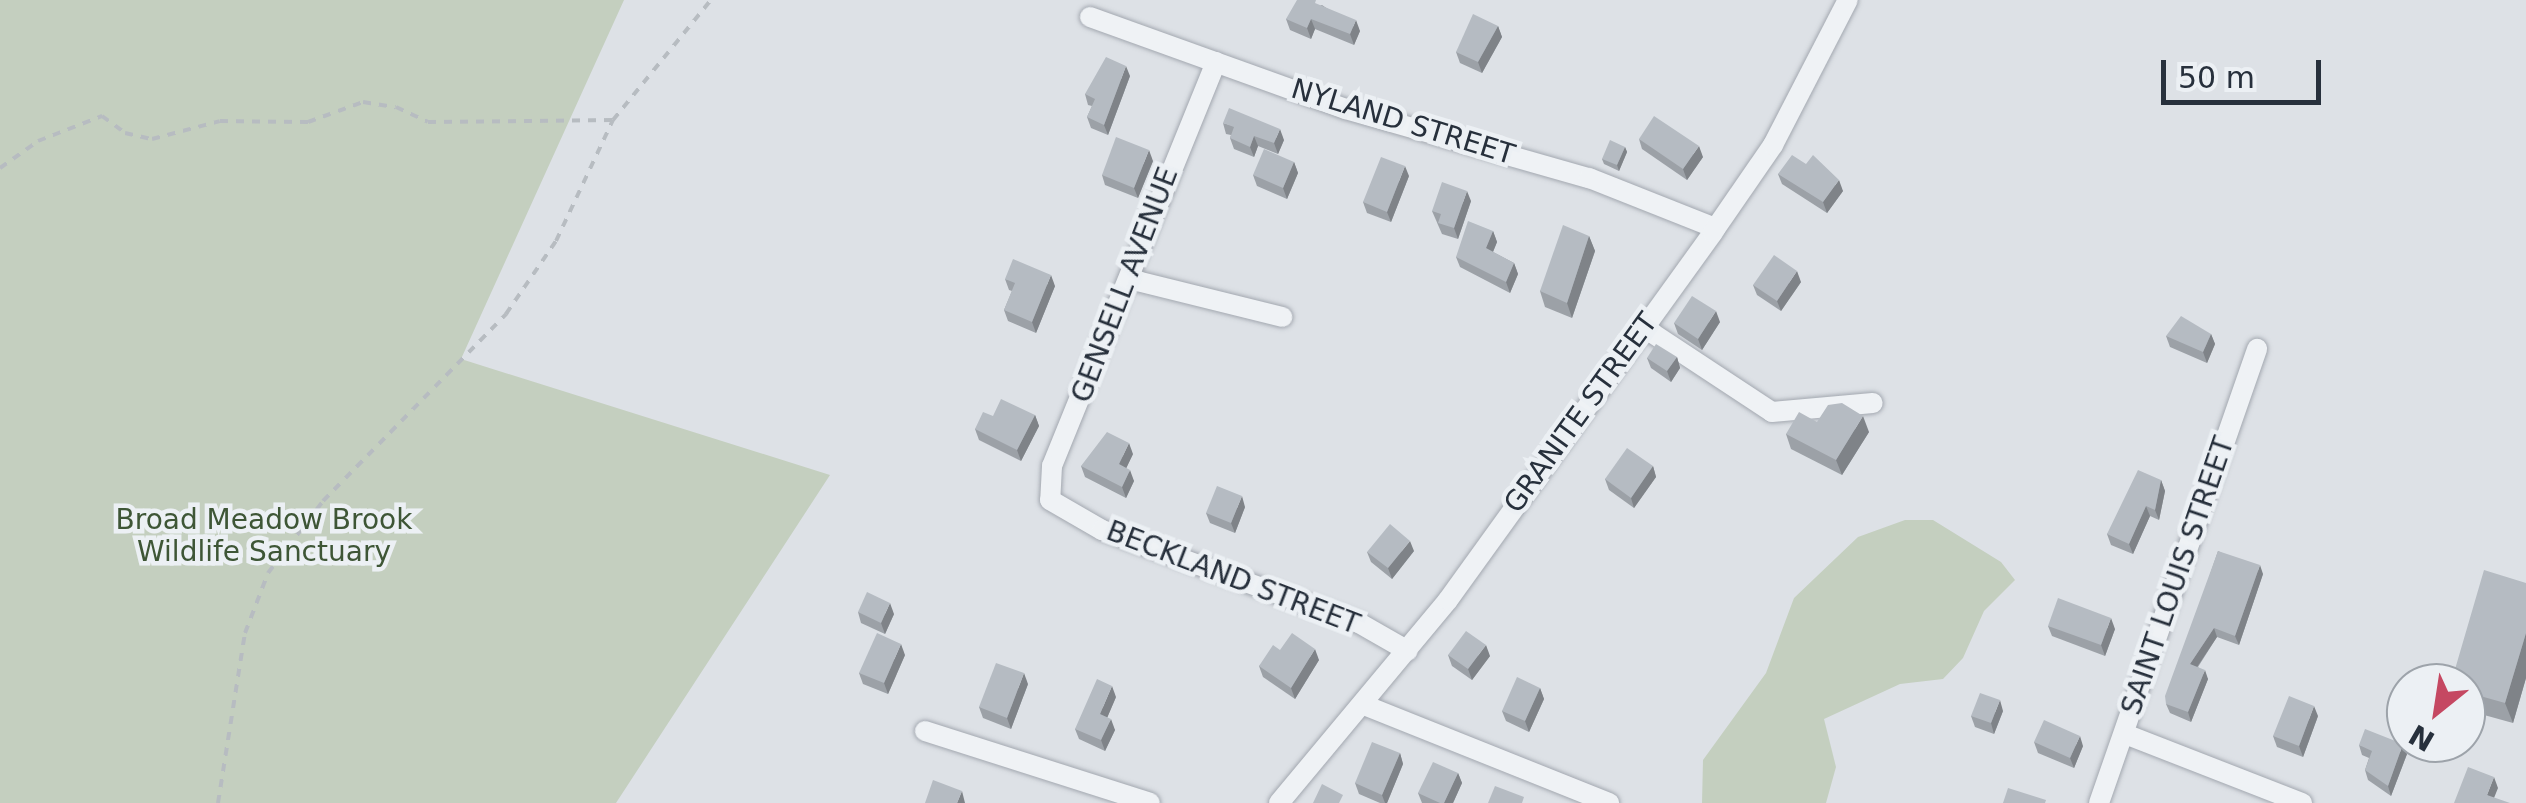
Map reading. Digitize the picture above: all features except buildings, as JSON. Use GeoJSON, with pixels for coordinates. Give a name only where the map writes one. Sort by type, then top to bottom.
{"type":"FeatureCollection","features":[{"type":"Feature","properties":{"kind":"street","name":"GRANITE STREET"},"geometry":{"type":"LineString","coordinates":[[1280,803],[1408,650],[1716,228],[1773,145],[1848,0]]}},
{"type":"Feature","properties":{"kind":"street","name":"NYLAND STREET"},"geometry":{"type":"LineString","coordinates":[[1090,17],[1346,108],[1588,178],[1716,228]]}},
{"type":"Feature","properties":{"kind":"street","name":"GENSELL AVENUE"},"geometry":{"type":"LineString","coordinates":[[1057,507],[1046,487],[1052,466],[1216,62]]}},
{"type":"Feature","properties":{"kind":"street"},"geometry":{"type":"LineString","coordinates":[[1129,279],[1282,317]]}},
{"type":"Feature","properties":{"kind":"street"},"geometry":{"type":"LineString","coordinates":[[1642,327],[1772,412],[1872,403]]}},
{"type":"Feature","properties":{"kind":"street","name":"SAINT LOUIS STREET"},"geometry":{"type":"LineString","coordinates":[[2099,803],[2256,349]]}},
{"type":"Feature","properties":{"kind":"street","name":"BECKLAND STREET"},"geometry":{"type":"LineString","coordinates":[[1057,507],[1102,530],[1358,623],[1408,650]]}},
{"type":"Feature","properties":{"kind":"street"},"geometry":{"type":"LineString","coordinates":[[1364,705],[1609,803]]}},
{"type":"Feature","properties":{"kind":"street"},"geometry":{"type":"LineString","coordinates":[[925,731],[1150,803]]}},
{"type":"Feature","properties":{"kind":"street"},"geometry":{"type":"LineString","coordinates":[[2125,734],[2302,803]]}},
{"type":"Feature","properties":{"kind":"path"},"geometry":{"type":"LineString","coordinates":[[218,803],[246,633],[268,573],[323,502],[506,314],[556,241],[613,120],[712,0]]}},
{"type":"Feature","properties":{"kind":"path"},"geometry":{"type":"LineString","coordinates":[[0,168],[38,141],[102,116],[125,133],[152,140],[220,121],[308,122],[363,102],[396,107],[428,122],[613,120]]}},
{"type":"Feature","properties":{"kind":"green space","name":"Broad Meadow Brook Wildlife Sanctuary"},"geometry":{"type":"Polygon","coordinates":[[[0,0],[624,0],[461,359],[830,475],[616,803],[0,803],[0,0]]]}},
{"type":"Feature","properties":{"kind":"green space"},"geometry":{"type":"Polygon","coordinates":[[[1905,520],[1933,520],[2001,562],[2015,580],[1984,611],[1963,658],[1943,679],[1900,684],[1824,719],[1836,767],[1826,803],[1702,803],[1703,760],[1766,673],[1794,598],[1858,537],[1905,520]]]}}]}
